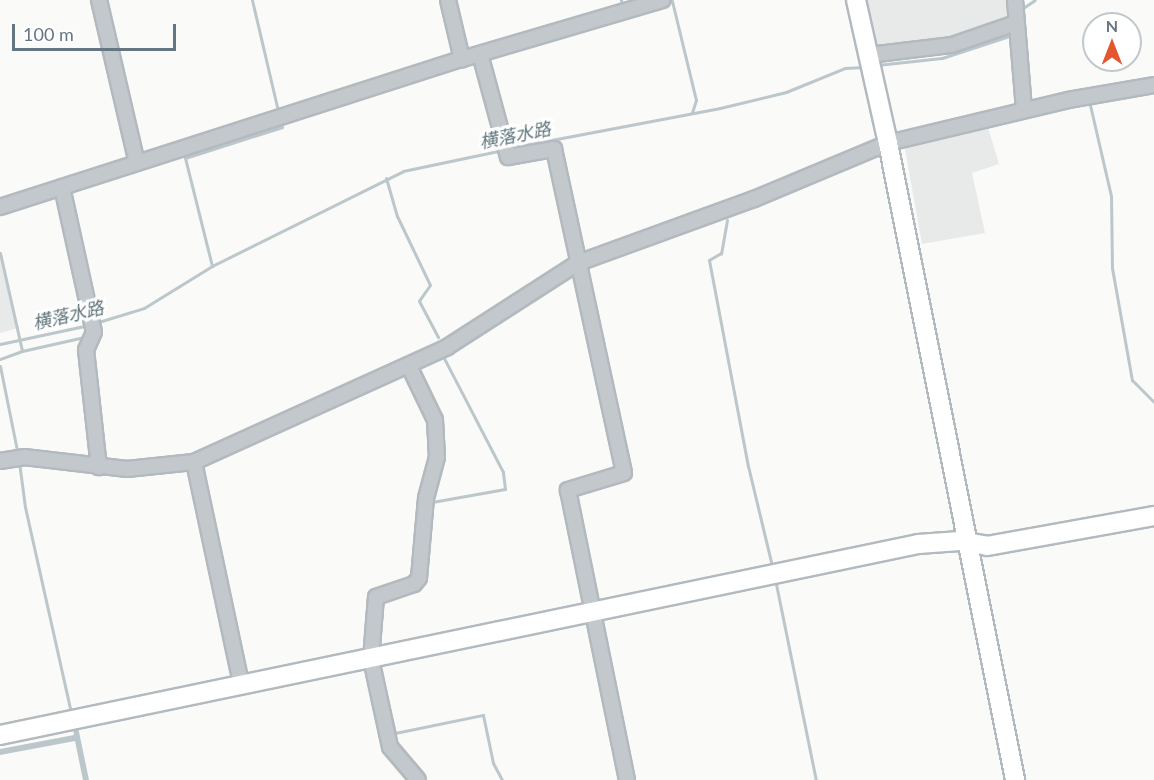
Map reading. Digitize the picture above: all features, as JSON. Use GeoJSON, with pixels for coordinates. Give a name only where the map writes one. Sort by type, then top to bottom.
{"type":"FeatureCollection","features":[{"type":"Feature","properties":{"kind":"street"},"geometry":{"type":"LineString","coordinates":[[99,0],[137,163]]}},
{"type":"Feature","properties":{"kind":"street"},"geometry":{"type":"LineString","coordinates":[[448,0],[462,59]]}},
{"type":"Feature","properties":{"kind":"street"},"geometry":{"type":"LineString","coordinates":[[0,207],[462,59],[662,0]]}},
{"type":"Feature","properties":{"kind":"street"},"geometry":{"type":"LineString","coordinates":[[856,0],[888,143],[1015,780]]}},
{"type":"Feature","properties":{"kind":"street"},"geometry":{"type":"LineString","coordinates":[[1015,0],[1024,111]]}},
{"type":"Feature","properties":{"kind":"street"},"geometry":{"type":"LineString","coordinates":[[871,63],[1016,31]]}},
{"type":"Feature","properties":{"kind":"street"},"geometry":{"type":"LineString","coordinates":[[480,54],[507,157],[554,149],[624,473],[568,490],[627,780]]}},
{"type":"Feature","properties":{"kind":"street"},"geometry":{"type":"LineString","coordinates":[[12,459],[99,467],[156,468],[194,462],[447,347],[578,263],[754,199],[888,143],[1024,111],[1154,85]]}},
{"type":"Feature","properties":{"kind":"street"},"geometry":{"type":"LineString","coordinates":[[62,187],[94,332],[86,350],[99,467]]}},
{"type":"Feature","properties":{"kind":"street"},"geometry":{"type":"LineString","coordinates":[[409,366],[435,420],[437,458],[426,498],[419,578],[414,584],[376,597],[371,659],[390,747],[418,780]]}},
{"type":"Feature","properties":{"kind":"street"},"geometry":{"type":"LineString","coordinates":[[194,462],[241,684]]}},
{"type":"Feature","properties":{"kind":"street"},"geometry":{"type":"LineString","coordinates":[[0,735],[918,544],[968,543],[987,546],[1154,516]]}},
{"type":"Feature","properties":{"kind":"shaded area"},"geometry":{"type":"Polygon","coordinates":[[[867,0],[1022,0],[1025,25],[952,49],[881,59],[867,0]]]}},
{"type":"Feature","properties":{"kind":"shaded area"},"geometry":{"type":"Polygon","coordinates":[[[987,124],[999,164],[972,173],[985,233],[922,244],[904,144],[987,124]]]}},
{"type":"Feature","properties":{"kind":"shaded area"},"geometry":{"type":"Polygon","coordinates":[[[0,253],[18,328],[0,333],[0,253]]]}},
{"type":"Feature","properties":{"kind":"shaded area"},"geometry":{"type":"Polygon","coordinates":[[[78,727],[89,780],[83,780],[75,741],[0,755],[0,749],[74,735],[73,729],[78,727]]]}},
{"type":"Feature","properties":{"kind":"waterway"},"geometry":{"type":"LineString","coordinates":[[252,0],[278,111]]}},
{"type":"Feature","properties":{"kind":"waterway"},"geometry":{"type":"LineString","coordinates":[[621,0],[622,4]]}},
{"type":"Feature","properties":{"kind":"waterway","name":"横落水路"},"geometry":{"type":"LineString","coordinates":[[1023,15],[1023,8],[1035,0]]}},
{"type":"Feature","properties":{"kind":"waterway"},"geometry":{"type":"LineString","coordinates":[[667,2],[672,1],[696,100],[692,112]]}},
{"type":"Feature","properties":{"kind":"waterway","name":"横落水路"},"geometry":{"type":"LineString","coordinates":[[877,65],[942,58],[1015,34]]}},
{"type":"Feature","properties":{"kind":"waterway","name":"横落水路"},"geometry":{"type":"LineString","coordinates":[[509,148],[720,108],[786,92],[845,68],[864,67]]}},
{"type":"Feature","properties":{"kind":"waterway"},"geometry":{"type":"LineString","coordinates":[[1090,105],[1111,196],[1112,268],[1132,380],[1154,402]]}},
{"type":"Feature","properties":{"kind":"waterway"},"geometry":{"type":"LineString","coordinates":[[212,266],[185,158],[282,127]]}},
{"type":"Feature","properties":{"kind":"waterway","name":"横落水路"},"geometry":{"type":"LineString","coordinates":[[95,323],[144,308],[212,266],[403,171],[503,150]]}},
{"type":"Feature","properties":{"kind":"waterway"},"geometry":{"type":"LineString","coordinates":[[386,178],[397,216],[430,285],[419,301],[438,337]]}},
{"type":"Feature","properties":{"kind":"waterway"},"geometry":{"type":"LineString","coordinates":[[727,220],[721,253],[709,260],[748,466],[772,566]]}},
{"type":"Feature","properties":{"kind":"waterway"},"geometry":{"type":"LineString","coordinates":[[0,253],[22,351],[0,359]]}},
{"type":"Feature","properties":{"kind":"waterway","name":"横落水路"},"geometry":{"type":"LineString","coordinates":[[0,344],[89,325]]}},
{"type":"Feature","properties":{"kind":"waterway"},"geometry":{"type":"LineString","coordinates":[[22,351],[84,337]]}},
{"type":"Feature","properties":{"kind":"waterway"},"geometry":{"type":"LineString","coordinates":[[432,506],[432,502],[505,489],[503,472],[444,358]]}},
{"type":"Feature","properties":{"kind":"waterway"},"geometry":{"type":"LineString","coordinates":[[0,366],[18,455]]}},
{"type":"Feature","properties":{"kind":"waterway"},"geometry":{"type":"LineString","coordinates":[[19,462],[25,507],[71,713]]}},
{"type":"Feature","properties":{"kind":"waterway"},"geometry":{"type":"LineString","coordinates":[[776,584],[816,780]]}},
{"type":"Feature","properties":{"kind":"waterway"},"geometry":{"type":"LineString","coordinates":[[379,666],[395,733],[483,715],[493,763],[502,780]]}}]}
